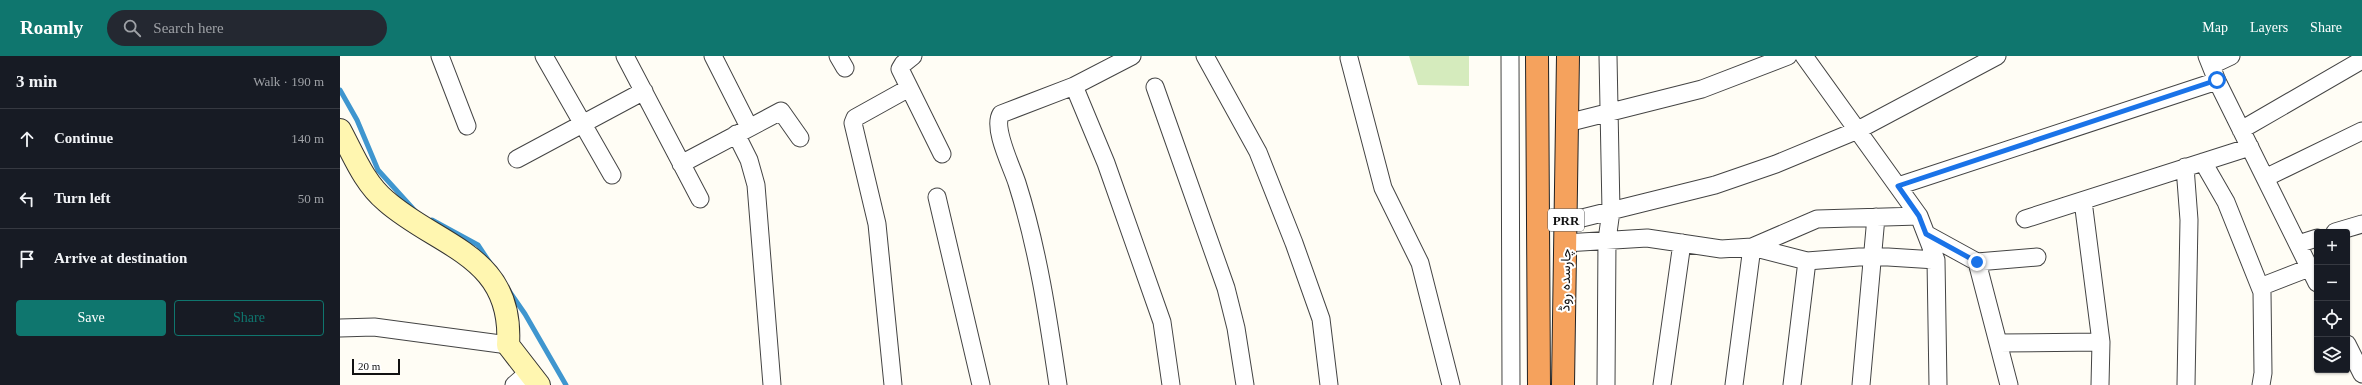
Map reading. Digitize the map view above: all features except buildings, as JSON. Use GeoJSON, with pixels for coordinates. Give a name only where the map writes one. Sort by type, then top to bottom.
{"type":"FeatureCollection","features":[{"type":"Feature","properties":{"kind":"highway","name":"چارسدہ روڈ"},"geometry":{"type":"LineString","coordinates":[[1537,56],[1539,385]]}},
{"type":"Feature","properties":{"kind":"highway","name":"چارسدہ روڈ"},"geometry":{"type":"LineString","coordinates":[[1563,385],[1568,56]]}},
{"type":"Feature","properties":{"kind":"street"},"geometry":{"type":"LineString","coordinates":[[440,56],[467,126]]}},
{"type":"Feature","properties":{"kind":"street"},"geometry":{"type":"LineString","coordinates":[[544,56],[612,175]]}},
{"type":"Feature","properties":{"kind":"street"},"geometry":{"type":"LineString","coordinates":[[625,56],[700,199]]}},
{"type":"Feature","properties":{"kind":"street"},"geometry":{"type":"LineString","coordinates":[[713,56],[743,130],[756,185],[772,385]]}},
{"type":"Feature","properties":{"kind":"street"},"geometry":{"type":"LineString","coordinates":[[913,56],[901,66],[909,88],[942,154]]}},
{"type":"Feature","properties":{"kind":"street"},"geometry":{"type":"LineString","coordinates":[[1058,385],[1043,282],[1017,184],[998,125],[1001,114],[1074,86],[1132,56]]}},
{"type":"Feature","properties":{"kind":"street"},"geometry":{"type":"LineString","coordinates":[[1206,56],[1258,152],[1294,243],[1321,319],[1329,385]]}},
{"type":"Feature","properties":{"kind":"street"},"geometry":{"type":"LineString","coordinates":[[1510,56],[1512,385]]}},
{"type":"Feature","properties":{"kind":"street"},"geometry":{"type":"LineString","coordinates":[[1606,385],[1607,240],[1611,211],[1608,56]]}},
{"type":"Feature","properties":{"kind":"street"},"geometry":{"type":"LineString","coordinates":[[1567,123],[1702,89],[1788,56]]}},
{"type":"Feature","properties":{"kind":"street"},"geometry":{"type":"LineString","coordinates":[[1804,56],[1919,216],[1936,260],[1938,385]]}},
{"type":"Feature","properties":{"kind":"street"},"geometry":{"type":"LineString","coordinates":[[1566,232],[1611,211],[1715,186],[1776,164],[1858,130],[1997,56]]}},
{"type":"Feature","properties":{"kind":"street"},"geometry":{"type":"LineString","coordinates":[[1898,186],[2212,67],[2231,56]]}},
{"type":"Feature","properties":{"kind":"street"},"geometry":{"type":"LineString","coordinates":[[1349,58],[1382,188],[1420,263],[1451,385]]}},
{"type":"Feature","properties":{"kind":"street"},"geometry":{"type":"LineString","coordinates":[[2241,130],[2362,60]]}},
{"type":"Feature","properties":{"kind":"street"},"geometry":{"type":"LineString","coordinates":[[2212,67],[2241,130],[2314,277]]}},
{"type":"Feature","properties":{"kind":"street"},"geometry":{"type":"LineString","coordinates":[[1074,86],[1106,162],[1162,322],[1171,385]]}},
{"type":"Feature","properties":{"kind":"street"},"geometry":{"type":"LineString","coordinates":[[893,385],[877,224],[853,123],[855,118],[909,88]]}},
{"type":"Feature","properties":{"kind":"street"},"geometry":{"type":"LineString","coordinates":[[1155,88],[1226,288],[1236,328],[1245,385]]}},
{"type":"Feature","properties":{"kind":"street"},"geometry":{"type":"LineString","coordinates":[[517,159],[644,91]]}},
{"type":"Feature","properties":{"kind":"street"},"geometry":{"type":"LineString","coordinates":[[681,164],[743,130],[782,111],[800,138]]}},
{"type":"Feature","properties":{"kind":"street"},"geometry":{"type":"LineString","coordinates":[[340,130],[371,186],[385,201],[480,264],[500,294],[510,326],[508,345],[528,380]]}},
{"type":"Feature","properties":{"kind":"street"},"geometry":{"type":"LineString","coordinates":[[2265,178],[2362,131]]}},
{"type":"Feature","properties":{"kind":"street"},"geometry":{"type":"LineString","coordinates":[[2025,219],[2250,147]]}},
{"type":"Feature","properties":{"kind":"street"},"geometry":{"type":"LineString","coordinates":[[2203,162],[2226,202],[2262,292],[2263,372],[2261,385]]}},
{"type":"Feature","properties":{"kind":"street"},"geometry":{"type":"LineString","coordinates":[[2185,167],[2189,220],[2186,385]]}},
{"type":"Feature","properties":{"kind":"street"},"geometry":{"type":"LineString","coordinates":[[937,197],[980,385]]}},
{"type":"Feature","properties":{"kind":"street"},"geometry":{"type":"LineString","coordinates":[[2083,201],[2101,342],[2100,385]]}},
{"type":"Feature","properties":{"kind":"street"},"geometry":{"type":"LineString","coordinates":[[1752,247],[1817,219],[1919,216]]}},
{"type":"Feature","properties":{"kind":"street"},"geometry":{"type":"LineString","coordinates":[[1861,385],[1876,217]]}},
{"type":"Feature","properties":{"kind":"street"},"geometry":{"type":"LineString","coordinates":[[2345,229],[2362,224]]}},
{"type":"Feature","properties":{"kind":"street"},"geometry":{"type":"LineString","coordinates":[[1566,232],[1607,240],[1647,238],[1721,249],[1752,247],[1807,261],[1872,256],[1936,260]]}},
{"type":"Feature","properties":{"kind":"street"},"geometry":{"type":"LineString","coordinates":[[1926,234],[1977,262],[2037,257]]}},
{"type":"Feature","properties":{"kind":"street"},"geometry":{"type":"LineString","coordinates":[[2298,244],[2314,239]]}},
{"type":"Feature","properties":{"kind":"street"},"geometry":{"type":"LineString","coordinates":[[1662,385],[1682,243]]}},
{"type":"Feature","properties":{"kind":"street"},"geometry":{"type":"LineString","coordinates":[[1734,385],[1752,247]]}},
{"type":"Feature","properties":{"kind":"street"},"geometry":{"type":"LineString","coordinates":[[1792,385],[1807,261]]}},
{"type":"Feature","properties":{"kind":"street"},"geometry":{"type":"LineString","coordinates":[[1977,262],[2009,385]]}},
{"type":"Feature","properties":{"kind":"street"},"geometry":{"type":"LineString","coordinates":[[2260,287],[2309,268]]}},
{"type":"Feature","properties":{"kind":"street"},"geometry":{"type":"LineString","coordinates":[[340,328],[374,327],[508,345]]}},
{"type":"Feature","properties":{"kind":"street"},"geometry":{"type":"LineString","coordinates":[[1998,343],[2101,342]]}},
{"type":"Feature","properties":{"kind":"street"},"geometry":{"type":"LineString","coordinates":[[2350,350],[2362,374]]}},
{"type":"Feature","properties":{"kind":"green space"},"geometry":{"type":"Polygon","coordinates":[[[1409,56],[1469,56],[1469,86],[1418,85],[1409,56]]]}},
{"type":"Feature","properties":{"kind":"waterway"},"geometry":{"type":"LineString","coordinates":[[340,90],[357,120],[378,170],[416,212]]}},
{"type":"Feature","properties":{"kind":"waterway"},"geometry":{"type":"LineString","coordinates":[[432,220],[478,245],[490,263]]}},
{"type":"Feature","properties":{"kind":"waterway"},"geometry":{"type":"LineString","coordinates":[[507,288],[525,314],[566,385]]}},
{"type":"Feature","properties":{"kind":"route"},"geometry":{"type":"LineString","coordinates":[[1977,262],[1926,234],[1919,216],[1898,186],[2217,80]]}}]}
